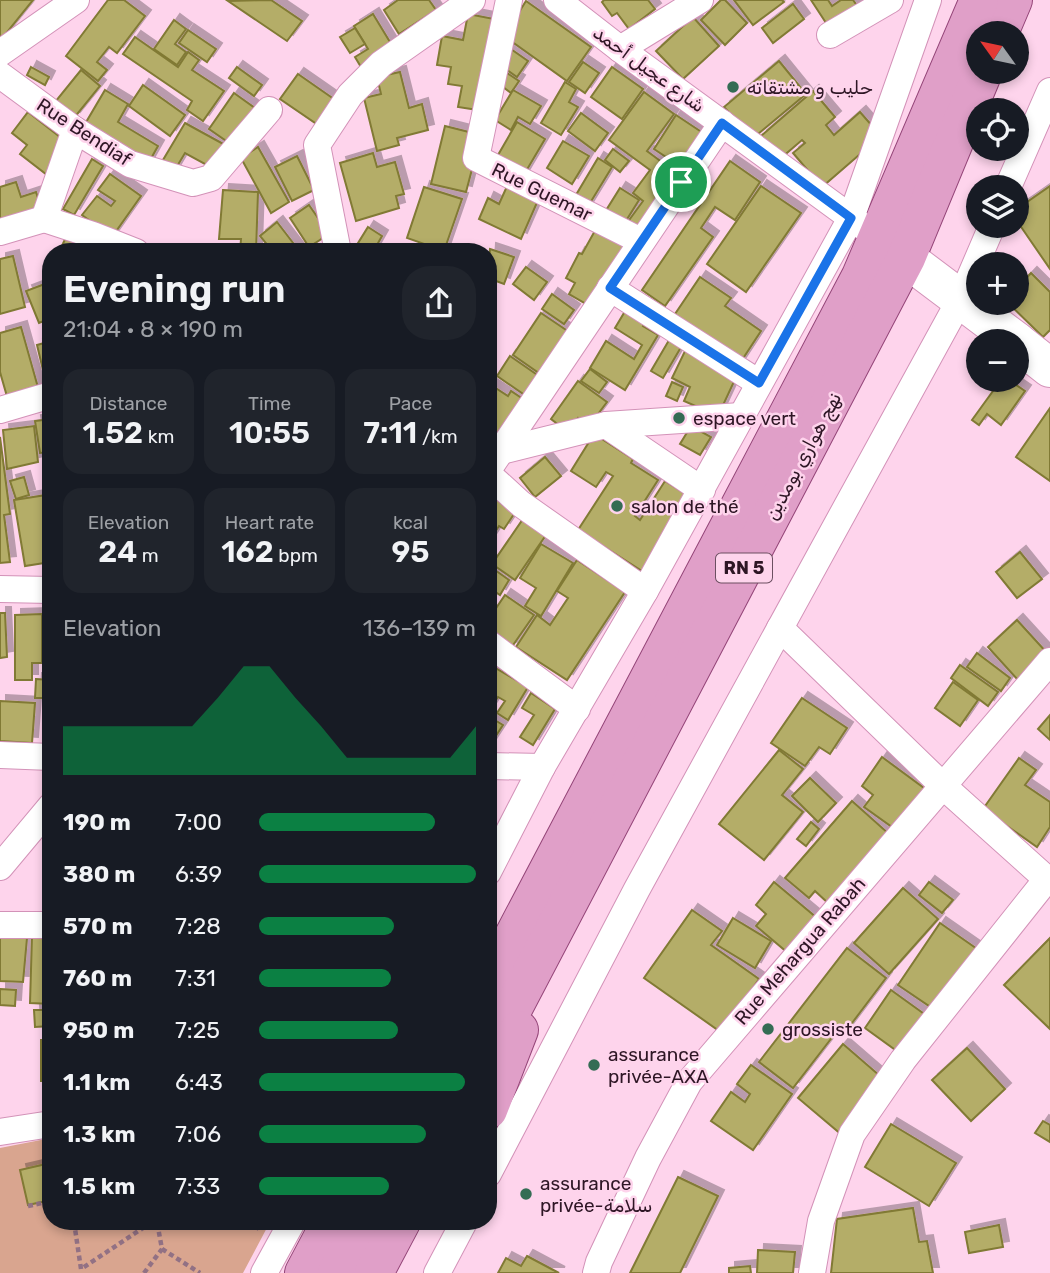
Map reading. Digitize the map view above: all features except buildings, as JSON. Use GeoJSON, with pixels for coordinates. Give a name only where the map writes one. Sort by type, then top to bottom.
{"type":"FeatureCollection","features":[{"type":"Feature","properties":{"kind":"main road","name":"نهج هواري بومدين"},"geometry":{"type":"LineString","coordinates":[[497,1032],[535,931],[861,276],[981,10],[1013,0]]}},
{"type":"Feature","properties":{"kind":"main road","name":"نهج هواري بومدين"},"geometry":{"type":"LineString","coordinates":[[878,238],[975,84]]}},
{"type":"Feature","properties":{"kind":"main road","name":"نهج هواري بومدين"},"geometry":{"type":"LineString","coordinates":[[497,975],[535,931]]}},
{"type":"Feature","properties":{"kind":"main road"},"geometry":{"type":"LineString","coordinates":[[497,961],[535,931]]}},
{"type":"Feature","properties":{"kind":"main road"},"geometry":{"type":"LineString","coordinates":[[497,1089],[509,1062],[535,931]]}},
{"type":"Feature","properties":{"kind":"main road"},"geometry":{"type":"LineString","coordinates":[[304,1273],[327,1230]]}},
{"type":"Feature","properties":{"kind":"main road"},"geometry":{"type":"LineString","coordinates":[[337,1273],[360,1230]]}},
{"type":"Feature","properties":{"kind":"main road"},"geometry":{"type":"LineString","coordinates":[[374,1273],[397,1230]]}},
{"type":"Feature","properties":{"kind":"main road"},"geometry":{"type":"LineString","coordinates":[[404,1273],[426,1230]]}},
{"type":"Feature","properties":{"kind":"street"},"geometry":{"type":"LineString","coordinates":[[336,243],[317,145],[350,95],[380,64],[472,0]]}},
{"type":"Feature","properties":{"kind":"street","name":"Rue Guemar"},"geometry":{"type":"LineString","coordinates":[[509,0],[476,158],[641,241]]}},
{"type":"Feature","properties":{"kind":"street","name":"شارع عجيل أحمد"},"geometry":{"type":"LineString","coordinates":[[557,0],[878,238]]}},
{"type":"Feature","properties":{"kind":"street"},"geometry":{"type":"LineString","coordinates":[[620,49],[700,0]]}},
{"type":"Feature","properties":{"kind":"street"},"geometry":{"type":"LineString","coordinates":[[830,35],[890,0]]}},
{"type":"Feature","properties":{"kind":"street"},"geometry":{"type":"LineString","coordinates":[[497,854],[542,767],[645,591],[759,383],[878,238],[928,0]]}},
{"type":"Feature","properties":{"kind":"street"},"geometry":{"type":"LineString","coordinates":[[0,54],[59,4]]}},
{"type":"Feature","properties":{"kind":"street","name":"Rue Bendiaf"},"geometry":{"type":"LineString","coordinates":[[0,75],[75,130],[130,164],[193,183],[211,178],[268,110]]}},
{"type":"Feature","properties":{"kind":"street"},"geometry":{"type":"LineString","coordinates":[[1014,175],[1050,91]]}},
{"type":"Feature","properties":{"kind":"street"},"geometry":{"type":"LineString","coordinates":[[497,459],[722,123]]}},
{"type":"Feature","properties":{"kind":"street"},"geometry":{"type":"LineString","coordinates":[[44,219],[75,130]]}},
{"type":"Feature","properties":{"kind":"street"},"geometry":{"type":"LineString","coordinates":[[0,232],[44,219],[114,243]]}},
{"type":"Feature","properties":{"kind":"street"},"geometry":{"type":"LineString","coordinates":[[878,238],[1000,329]]}},
{"type":"Feature","properties":{"kind":"street"},"geometry":{"type":"LineString","coordinates":[[497,1157],[637,889],[961,298],[987,238]]}},
{"type":"Feature","properties":{"kind":"street"},"geometry":{"type":"LineString","coordinates":[[610,288],[759,383]]}},
{"type":"Feature","properties":{"kind":"street"},"geometry":{"type":"LineString","coordinates":[[1029,352],[1050,368]]}},
{"type":"Feature","properties":{"kind":"street"},"geometry":{"type":"LineString","coordinates":[[0,410],[42,398]]}},
{"type":"Feature","properties":{"kind":"street"},"geometry":{"type":"LineString","coordinates":[[497,464],[606,425],[741,416]]}},
{"type":"Feature","properties":{"kind":"street"},"geometry":{"type":"LineString","coordinates":[[606,425],[702,490]]}},
{"type":"Feature","properties":{"kind":"street"},"geometry":{"type":"LineString","coordinates":[[497,471],[521,504],[645,591]]}},
{"type":"Feature","properties":{"kind":"street"},"geometry":{"type":"LineString","coordinates":[[0,589],[42,590]]}},
{"type":"Feature","properties":{"kind":"street"},"geometry":{"type":"LineString","coordinates":[[780,628],[942,785],[1048,881],[903,1060],[852,1134],[821,1222],[812,1273]]}},
{"type":"Feature","properties":{"kind":"street"},"geometry":{"type":"LineString","coordinates":[[497,650],[577,709]]}},
{"type":"Feature","properties":{"kind":"street","name":"Rue Mehargua Rabah"},"geometry":{"type":"LineString","coordinates":[[596,1273],[648,1158],[689,1082],[1050,662]]}},
{"type":"Feature","properties":{"kind":"street"},"geometry":{"type":"LineString","coordinates":[[0,755],[42,757]]}},
{"type":"Feature","properties":{"kind":"street"},"geometry":{"type":"LineString","coordinates":[[497,765],[542,767]]}},
{"type":"Feature","properties":{"kind":"street"},"geometry":{"type":"LineString","coordinates":[[0,867],[42,817]]}},
{"type":"Feature","properties":{"kind":"street"},"geometry":{"type":"LineString","coordinates":[[0,925],[42,925]]}},
{"type":"Feature","properties":{"kind":"street"},"geometry":{"type":"LineString","coordinates":[[0,1114],[42,1107]]}},
{"type":"Feature","properties":{"kind":"street"},"geometry":{"type":"LineString","coordinates":[[0,1132],[42,1125]]}},
{"type":"Feature","properties":{"kind":"street"},"geometry":{"type":"LineString","coordinates":[[264,1273],[288,1230]]}},
{"type":"Feature","properties":{"kind":"street"},"geometry":{"type":"LineString","coordinates":[[437,1273],[460,1230]]}},
{"type":"Feature","properties":{"kind":"path"},"geometry":{"type":"LineString","coordinates":[[28,1206],[42,1203]]}},
{"type":"Feature","properties":{"kind":"path"},"geometry":{"type":"LineString","coordinates":[[75,1230],[81,1271],[143,1230]]}},
{"type":"Feature","properties":{"kind":"path"},"geometry":{"type":"LineString","coordinates":[[157,1230],[162,1249],[200,1273]]}},
{"type":"Feature","properties":{"kind":"path"},"geometry":{"type":"LineString","coordinates":[[144,1273],[162,1249]]}},
{"type":"Feature","properties":{"kind":"shaded area"},"geometry":{"type":"Polygon","coordinates":[[[42,1140],[42,1230],[266,1230],[243,1273],[0,1273],[0,1148],[42,1140]]]}},
{"type":"Feature","properties":{"kind":"place","name":"حليب و مشتقاته"},"geometry":{"type":"Point","coordinates":[733,87]}},
{"type":"Feature","properties":{"kind":"place","name":"espace vert"},"geometry":{"type":"Point","coordinates":[679,418]}},
{"type":"Feature","properties":{"kind":"place","name":"salon de thé"},"geometry":{"type":"Point","coordinates":[617,506]}},
{"type":"Feature","properties":{"kind":"place","name":"grossiste"},"geometry":{"type":"Point","coordinates":[768,1029]}},
{"type":"Feature","properties":{"kind":"place","name":"assurance privée-AXA"},"geometry":{"type":"Point","coordinates":[594,1065]}},
{"type":"Feature","properties":{"kind":"place","name":"assurance privée-سلامة"},"geometry":{"type":"Point","coordinates":[526,1194]}},
{"type":"Feature","properties":{"kind":"route"},"geometry":{"type":"LineString","coordinates":[[722,123],[851,218],[759,383],[610,288],[681,182],[722,123]]}}]}
